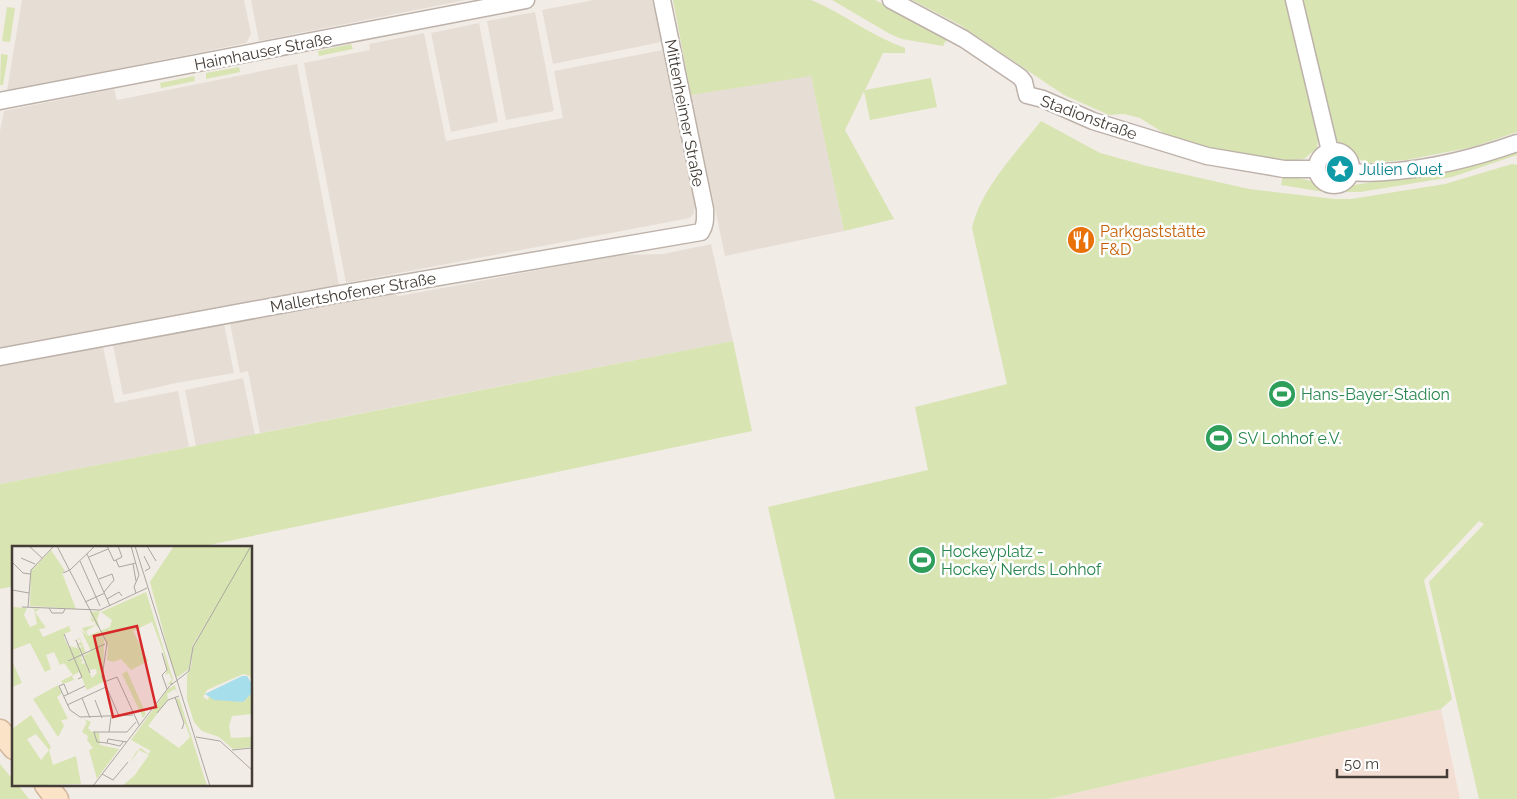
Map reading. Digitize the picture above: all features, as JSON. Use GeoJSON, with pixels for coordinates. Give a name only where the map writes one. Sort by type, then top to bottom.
{"type":"FeatureCollection","features":[{"type":"Feature","properties":{"kind":"main road"},"geometry":{"type":"LineString","coordinates":[[0,731],[12,746]]}},
{"type":"Feature","properties":{"kind":"main road"},"geometry":{"type":"LineString","coordinates":[[47,786],[57,799]]}},
{"type":"Feature","properties":{"kind":"street","name":"Haimhauser Straße"},"geometry":{"type":"LineString","coordinates":[[0,101],[526,0]]}},
{"type":"Feature","properties":{"kind":"street","name":"Mittenheimer Straße"},"geometry":{"type":"LineString","coordinates":[[662,0],[705,209],[704,227]]}},
{"type":"Feature","properties":{"kind":"street","name":"Stadionstraße"},"geometry":{"type":"LineString","coordinates":[[891,0],[964,39],[1020,77],[1024,82],[1027,95],[1044,99],[1093,121],[1208,156],[1284,169],[1317,169]]}},
{"type":"Feature","properties":{"kind":"street"},"geometry":{"type":"LineString","coordinates":[[1294,0],[1330,151]]}},
{"type":"Feature","properties":{"kind":"street"},"geometry":{"type":"LineString","coordinates":[[1351,172],[1366,174],[1425,168],[1469,158],[1517,143]]}},
{"type":"Feature","properties":{"kind":"street"},"geometry":{"type":"LineString","coordinates":[[1330,151],[1336,151],[1346,156],[1352,166],[1347,180],[1335,186],[1322,181],[1319,178],[1317,169],[1319,160],[1330,151]]}},
{"type":"Feature","properties":{"kind":"street","name":"Mallertshofener Straße"},"geometry":{"type":"LineString","coordinates":[[0,356],[334,295],[696,234],[701,232],[704,227]]}},
{"type":"Feature","properties":{"kind":"shaded area"},"geometry":{"type":"Polygon","coordinates":[[[22,0],[244,0],[251,34],[246,43],[7,91],[22,0]]]}},
{"type":"Feature","properties":{"kind":"shaded area"},"geometry":{"type":"Polygon","coordinates":[[[251,0],[466,0],[259,41],[251,0]]]}},
{"type":"Feature","properties":{"kind":"shaded area"},"geometry":{"type":"Polygon","coordinates":[[[594,0],[652,0],[661,42],[553,64],[542,10],[594,0]]]}},
{"type":"Feature","properties":{"kind":"shaded area"},"geometry":{"type":"Polygon","coordinates":[[[535,12],[554,111],[506,120],[487,21],[535,12]]]}},
{"type":"Feature","properties":{"kind":"shaded area"},"geometry":{"type":"Polygon","coordinates":[[[479,23],[498,122],[451,132],[431,33],[479,23]]]}},
{"type":"Feature","properties":{"kind":"shaded area"},"geometry":{"type":"Polygon","coordinates":[[[424,33],[446,141],[563,118],[554,71],[663,50],[695,206],[694,213],[690,218],[346,283],[304,63],[370,50],[369,44],[424,33]]]}},
{"type":"Feature","properties":{"kind":"shaded area"},"geometry":{"type":"Polygon","coordinates":[[[297,64],[339,285],[0,348],[0,131],[4,111],[114,89],[117,100],[297,64]]]}},
{"type":"Feature","properties":{"kind":"shaded area"},"geometry":{"type":"Polygon","coordinates":[[[811,75],[844,231],[725,256],[691,95],[811,75]]]}},
{"type":"Feature","properties":{"kind":"shaded area"},"geometry":{"type":"Polygon","coordinates":[[[711,244],[733,341],[260,433],[248,371],[240,373],[230,323],[391,293],[399,296],[621,255],[663,254],[711,244]]]}},
{"type":"Feature","properties":{"kind":"shaded area"},"geometry":{"type":"Polygon","coordinates":[[[224,324],[234,373],[123,395],[113,345],[224,324]]]}},
{"type":"Feature","properties":{"kind":"shaded area"},"geometry":{"type":"Polygon","coordinates":[[[103,347],[115,403],[178,391],[189,447],[0,484],[0,366],[103,347]]]}},
{"type":"Feature","properties":{"kind":"shaded area"},"geometry":{"type":"Polygon","coordinates":[[[243,378],[255,435],[196,446],[185,390],[243,378]]]}},
{"type":"Feature","properties":{"kind":"shaded area"},"geometry":{"type":"Polygon","coordinates":[[[1441,709],[1460,799],[1049,799],[1441,709]]]}},
{"type":"Feature","properties":{"kind":"green space"},"geometry":{"type":"Polygon","coordinates":[[[673,0],[811,0],[880,37],[905,48],[905,53],[883,53],[865,90],[931,78],[937,107],[870,120],[864,91],[845,130],[894,219],[844,231],[811,76],[691,95],[673,0]]]}},
{"type":"Feature","properties":{"kind":"green space"},"geometry":{"type":"Polygon","coordinates":[[[832,0],[875,0],[948,37],[943,46],[902,39],[832,0]]]}},
{"type":"Feature","properties":{"kind":"green space"},"geometry":{"type":"Polygon","coordinates":[[[912,0],[1288,0],[1318,140],[1317,148],[1304,159],[1287,161],[1221,152],[1178,142],[1140,118],[1124,114],[1109,115],[1064,95],[960,25],[912,0]]]}},
{"type":"Feature","properties":{"kind":"green space"},"geometry":{"type":"Polygon","coordinates":[[[1300,0],[1517,0],[1517,132],[1473,147],[1406,160],[1368,163],[1359,159],[1352,149],[1332,138],[1300,0]]]}},
{"type":"Feature","properties":{"kind":"green space"},"geometry":{"type":"Polygon","coordinates":[[[7,7],[15,8],[10,42],[2,41],[7,7]]]}},
{"type":"Feature","properties":{"kind":"green space"},"geometry":{"type":"Polygon","coordinates":[[[351,44],[353,49],[319,56],[318,51],[351,44]]]}},
{"type":"Feature","properties":{"kind":"green space"},"geometry":{"type":"Polygon","coordinates":[[[1,54],[8,55],[3,85],[0,85],[1,54]]]}},
{"type":"Feature","properties":{"kind":"green space"},"geometry":{"type":"Polygon","coordinates":[[[239,67],[240,72],[206,79],[206,73],[239,67]]]}},
{"type":"Feature","properties":{"kind":"green space"},"geometry":{"type":"Polygon","coordinates":[[[194,76],[195,81],[161,88],[160,83],[194,76]]]}},
{"type":"Feature","properties":{"kind":"green space","name":"SV Lohhof e.V."},"geometry":{"type":"Polygon","coordinates":[[[1041,121],[1100,153],[1147,166],[1249,189],[1334,199],[1351,199],[1445,184],[1512,164],[1517,165],[1517,799],[1479,799],[1429,582],[1484,524],[1479,521],[1424,580],[1452,699],[1441,709],[1049,799],[835,799],[768,507],[928,470],[915,407],[1007,384],[972,228],[983,199],[991,185],[1041,121]]]}},
{"type":"Feature","properties":{"kind":"green space"},"geometry":{"type":"Polygon","coordinates":[[[1517,150],[1517,155],[1452,177],[1360,192],[1341,192],[1354,185],[1444,171],[1517,150]]]}},
{"type":"Feature","properties":{"kind":"green space"},"geometry":{"type":"Polygon","coordinates":[[[1336,160],[1342,162],[1344,168],[1342,174],[1336,176],[1330,174],[1328,168],[1330,162],[1336,160]]]}},
{"type":"Feature","properties":{"kind":"green space"},"geometry":{"type":"Polygon","coordinates":[[[1283,175],[1312,181],[1324,192],[1281,185],[1283,175]]]}},
{"type":"Feature","properties":{"kind":"green space"},"geometry":{"type":"Polygon","coordinates":[[[733,341],[752,431],[205,546],[12,546],[12,586],[0,589],[0,484],[733,341]]]}},
{"type":"Feature","properties":{"kind":"green space"},"geometry":{"type":"Polygon","coordinates":[[[0,764],[12,779],[12,786],[19,786],[29,799],[0,799],[0,764]]]}},
{"type":"Feature","properties":{"kind":"place","name":"Julien Quet"},"geometry":{"type":"Point","coordinates":[1340,169]}},
{"type":"Feature","properties":{"kind":"place","name":"Parkgaststätte F&D"},"geometry":{"type":"Point","coordinates":[1081,240]}},
{"type":"Feature","properties":{"kind":"place","name":"Hans-Bayer-Stadion"},"geometry":{"type":"Point","coordinates":[1282,394]}},
{"type":"Feature","properties":{"kind":"place","name":"SV Lohhof e.V."},"geometry":{"type":"Point","coordinates":[1219,438]}},
{"type":"Feature","properties":{"kind":"place","name":"Hockeyplatz - Hockey Nerds Lohhof"},"geometry":{"type":"Point","coordinates":[922,560]}}]}
